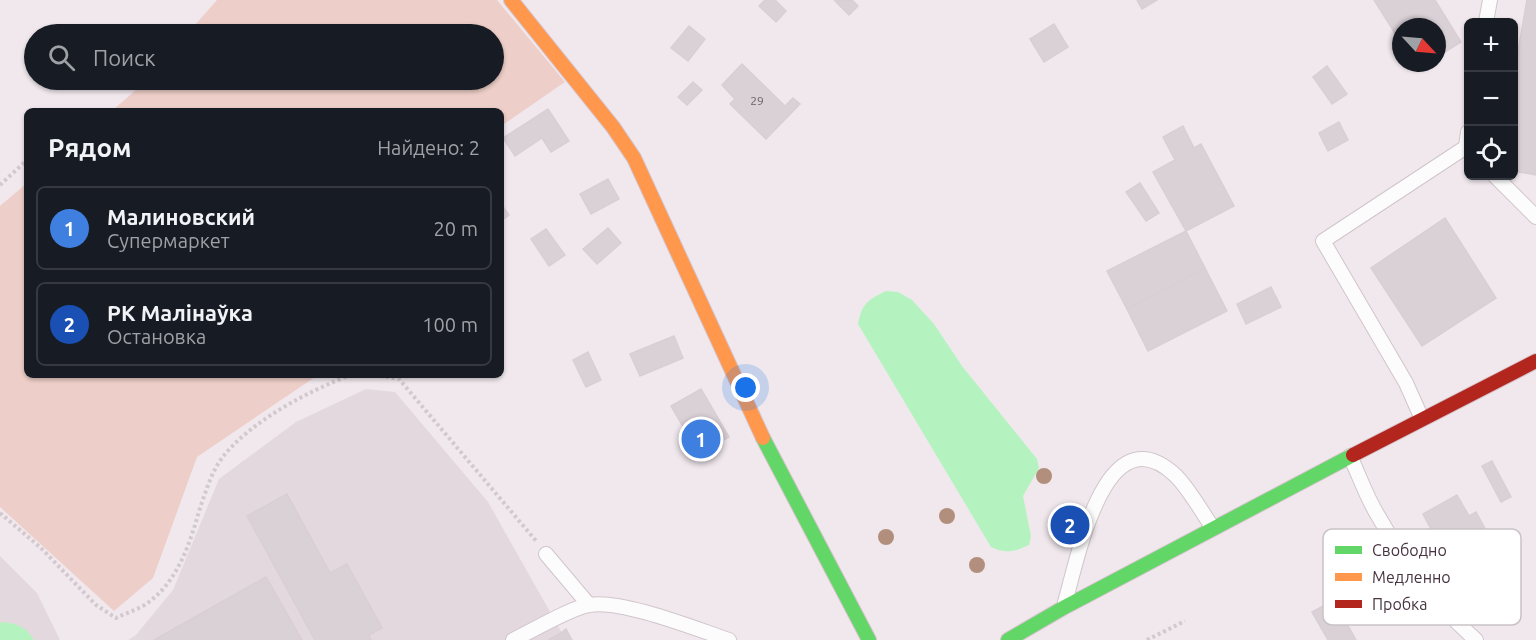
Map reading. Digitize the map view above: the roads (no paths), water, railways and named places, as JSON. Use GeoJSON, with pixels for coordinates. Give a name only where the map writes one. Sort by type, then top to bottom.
{"type":"FeatureCollection","features":[{"type":"Feature","properties":{"kind":"street"},"geometry":{"type":"LineString","coordinates":[[511,0],[613,127],[634,158],[754,420],[869,640]]}},
{"type":"Feature","properties":{"kind":"street"},"geometry":{"type":"LineString","coordinates":[[1008,640],[1213,528],[1536,362]]}},
{"type":"Feature","properties":{"kind":"lane"},"geometry":{"type":"LineString","coordinates":[[1487,18],[1490,0]]}},
{"type":"Feature","properties":{"kind":"lane"},"geometry":{"type":"LineString","coordinates":[[1422,419],[1406,383],[1323,242],[1464,150]]}},
{"type":"Feature","properties":{"kind":"lane"},"geometry":{"type":"LineString","coordinates":[[1499,180],[1536,217]]}},
{"type":"Feature","properties":{"kind":"lane"},"geometry":{"type":"LineString","coordinates":[[1350,456],[1377,514],[1387,529]]}},
{"type":"Feature","properties":{"kind":"lane"},"geometry":{"type":"LineString","coordinates":[[1063,608],[1092,514],[1102,490],[1117,469],[1136,459],[1158,462],[1177,476],[1213,528]]}},
{"type":"Feature","properties":{"kind":"lane"},"geometry":{"type":"LineString","coordinates":[[546,554],[589,605]]}},
{"type":"Feature","properties":{"kind":"lane"},"geometry":{"type":"LineString","coordinates":[[513,640],[589,605],[608,605],[636,610],[729,640]]}},
{"type":"Feature","properties":{"kind":"lane"},"geometry":{"type":"LineString","coordinates":[[1459,625],[1476,640]]}},
{"type":"Feature","properties":{"kind":"place","name":"Малиновский"},"geometry":{"type":"Point","coordinates":[701,439]}},
{"type":"Feature","properties":{"kind":"place","name":"РК Малінаўка"},"geometry":{"type":"Point","coordinates":[1070,525]}}]}
